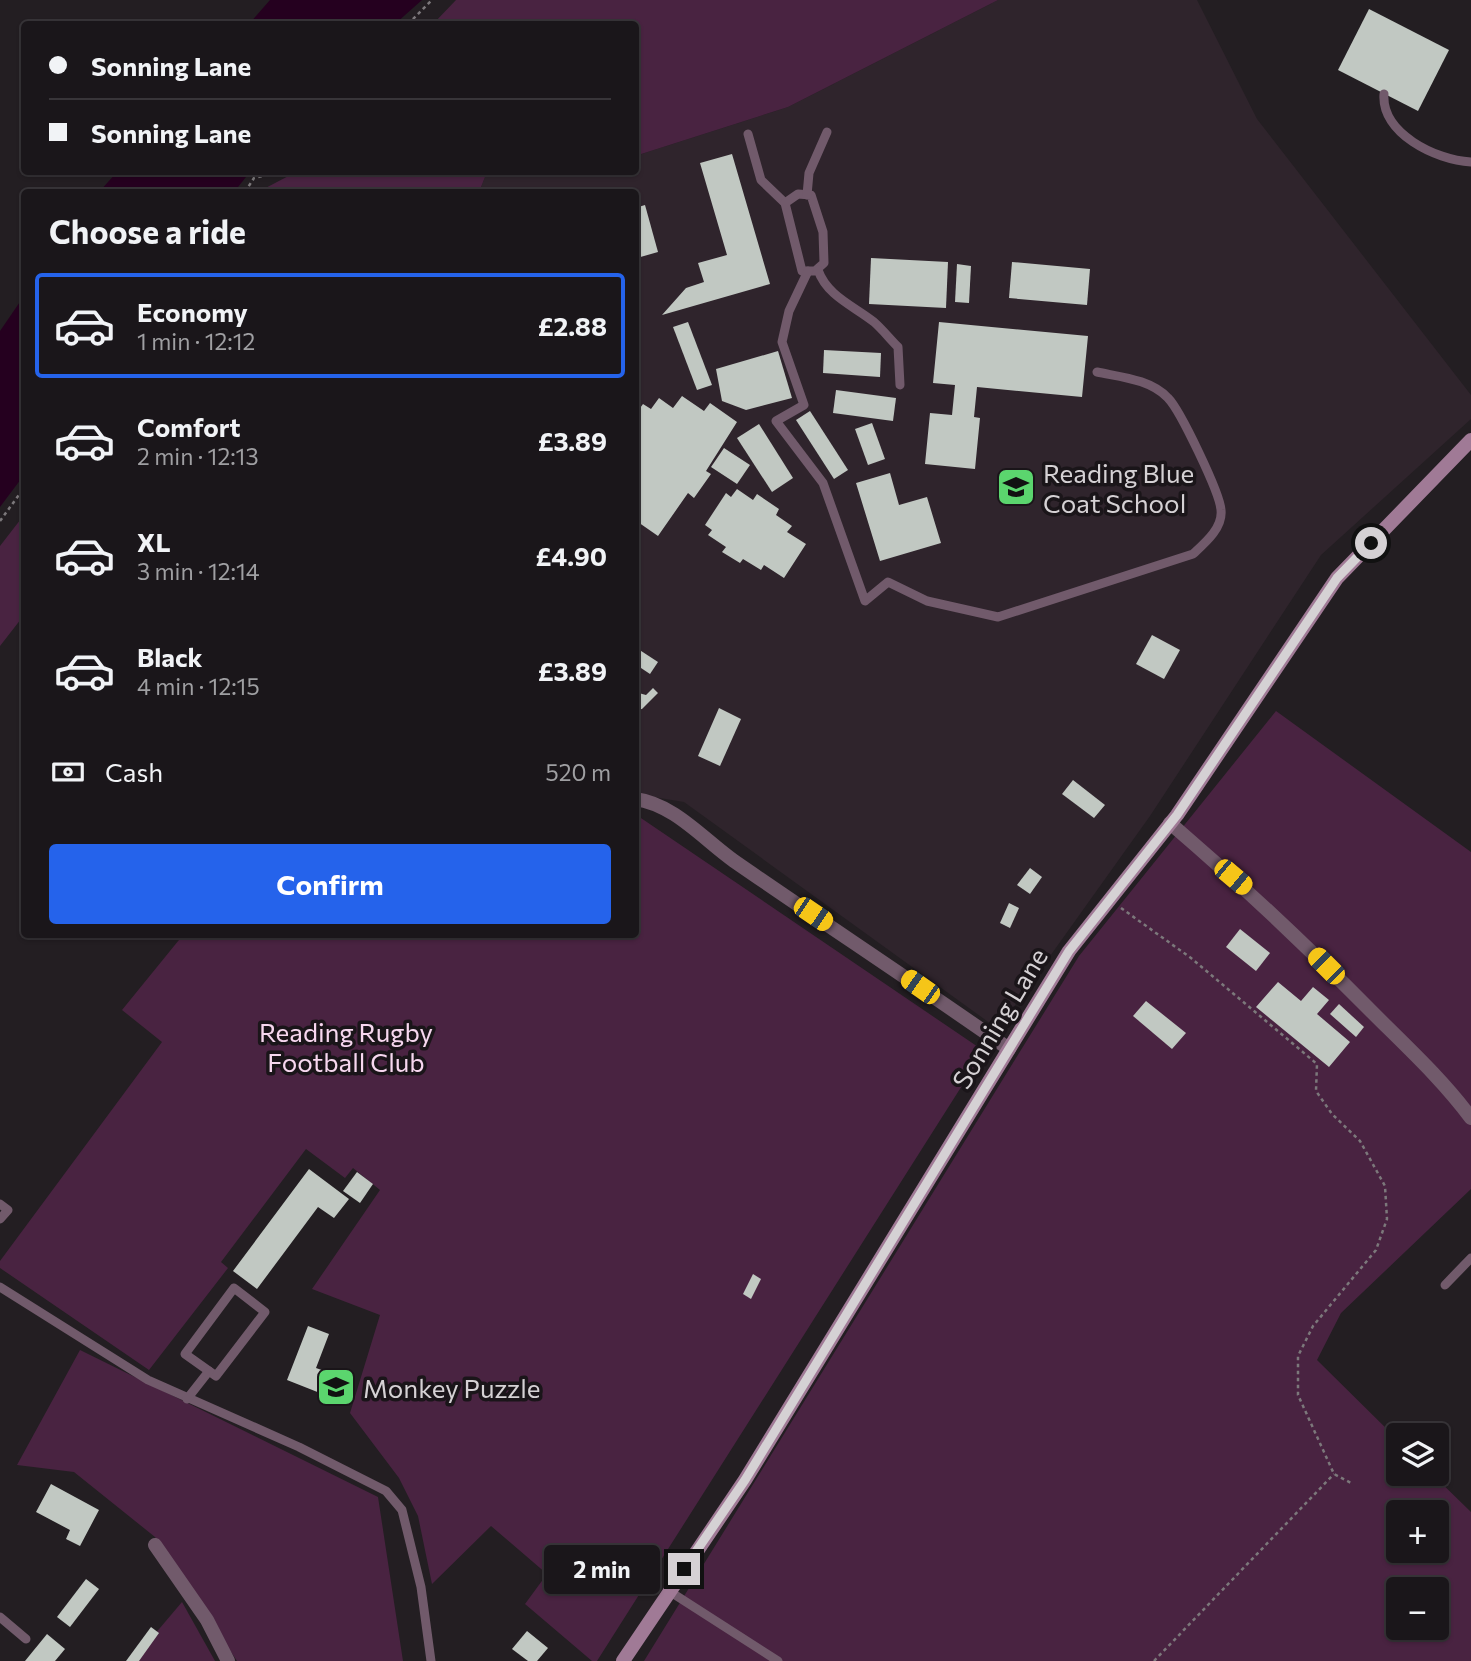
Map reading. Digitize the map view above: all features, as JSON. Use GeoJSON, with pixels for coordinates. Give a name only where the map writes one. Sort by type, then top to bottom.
{"type":"FeatureCollection","features":[{"type":"Feature","properties":{"kind":"main road","name":"Sonning Lane"},"geometry":{"type":"LineString","coordinates":[[623,1661],[745,1480],[1069,951],[1170,823],[1337,578],[1471,440]]}},
{"type":"Feature","properties":{"kind":"street"},"geometry":{"type":"LineString","coordinates":[[639,798],[650,801],[683,820],[732,859],[1009,1049]]}},
{"type":"Feature","properties":{"kind":"street"},"geometry":{"type":"LineString","coordinates":[[1170,823],[1249,891],[1308,947],[1447,1086],[1471,1118]]}},
{"type":"Feature","properties":{"kind":"street"},"geometry":{"type":"LineString","coordinates":[[155,1545],[207,1620],[228,1661]]}},
{"type":"Feature","properties":{"kind":"lane"},"geometry":{"type":"LineString","coordinates":[[1384,94],[1383,109],[1391,124],[1407,138],[1433,151],[1471,162]]}},
{"type":"Feature","properties":{"kind":"lane"},"geometry":{"type":"LineString","coordinates":[[807,195],[809,173],[827,132]]}},
{"type":"Feature","properties":{"kind":"lane"},"geometry":{"type":"LineString","coordinates":[[748,134],[761,180],[785,203],[802,271],[813,270]]}},
{"type":"Feature","properties":{"kind":"lane"},"geometry":{"type":"LineString","coordinates":[[785,203],[798,194],[811,195],[823,232],[824,263],[813,270],[789,311],[782,342],[804,405],[776,421],[823,483],[845,537],[865,601],[888,582],[927,601],[998,617],[1193,554],[1213,535],[1222,512],[1214,485],[1168,398],[1143,382],[1097,372]]}},
{"type":"Feature","properties":{"kind":"lane"},"geometry":{"type":"LineString","coordinates":[[813,270],[842,301],[874,323],[898,347],[900,385]]}},
{"type":"Feature","properties":{"kind":"lane"},"geometry":{"type":"LineString","coordinates":[[0,1203],[8,1210],[0,1219]]}},
{"type":"Feature","properties":{"kind":"lane"},"geometry":{"type":"LineString","coordinates":[[1445,1285],[1471,1258]]}},
{"type":"Feature","properties":{"kind":"lane"},"geometry":{"type":"LineString","coordinates":[[0,1287],[93,1348],[187,1399],[299,1447],[386,1491],[402,1510],[421,1587],[431,1661]]}},
{"type":"Feature","properties":{"kind":"lane"},"geometry":{"type":"LineString","coordinates":[[234,1288],[265,1312],[216,1376],[209,1371],[185,1354],[234,1288]]}},
{"type":"Feature","properties":{"kind":"lane"},"geometry":{"type":"LineString","coordinates":[[187,1399],[209,1371]]}},
{"type":"Feature","properties":{"kind":"lane"},"geometry":{"type":"LineString","coordinates":[[669,1591],[778,1661]]}},
{"type":"Feature","properties":{"kind":"lane"},"geometry":{"type":"LineString","coordinates":[[0,1617],[26,1639]]}},
{"type":"Feature","properties":{"kind":"path"},"geometry":{"type":"LineString","coordinates":[[411,21],[432,0]]}},
{"type":"Feature","properties":{"kind":"path"},"geometry":{"type":"LineString","coordinates":[[247,189],[254,178],[266,175]]}},
{"type":"Feature","properties":{"kind":"path"},"geometry":{"type":"LineString","coordinates":[[0,521],[21,492]]}},
{"type":"Feature","properties":{"kind":"path"},"geometry":{"type":"LineString","coordinates":[[1110,900],[1191,958],[1317,1064],[1316,1091],[1332,1114],[1360,1141],[1385,1186],[1387,1219],[1376,1250],[1313,1325],[1298,1356],[1298,1395],[1334,1474],[1353,1484]]}},
{"type":"Feature","properties":{"kind":"path"},"geometry":{"type":"LineString","coordinates":[[1154,1661],[1334,1474]]}},
{"type":"Feature","properties":{"kind":"shaded area"},"geometry":{"type":"Polygon","coordinates":[[[270,0],[422,0],[398,21],[252,21],[270,0]]]}},
{"type":"Feature","properties":{"kind":"shaded area","name":"Reading Blue Coat School"},"geometry":{"type":"Polygon","coordinates":[[[998,0],[1197,0],[1257,119],[1471,395],[1471,419],[1321,555],[1150,816],[998,1029],[684,802],[639,795],[639,189],[480,189],[486,175],[639,175],[639,155],[788,107],[998,0]]]}},
{"type":"Feature","properties":{"kind":"shaded area"},"geometry":{"type":"Polygon","coordinates":[[[114,175],[248,175],[236,189],[102,189],[114,175]]]}},
{"type":"Feature","properties":{"kind":"shaded area"},"geometry":{"type":"Polygon","coordinates":[[[21,300],[21,479],[0,507],[0,331],[21,300]]]}},
{"type":"Feature","properties":{"kind":"green space"},"geometry":{"type":"Polygon","coordinates":[[[456,0],[998,0],[788,107],[639,155],[639,21],[436,21],[456,0]]]}},
{"type":"Feature","properties":{"kind":"green space"},"geometry":{"type":"Polygon","coordinates":[[[290,175],[486,175],[480,189],[264,189],[290,175]]]}},
{"type":"Feature","properties":{"kind":"green space"},"geometry":{"type":"Polygon","coordinates":[[[21,519],[21,619],[0,646],[0,546],[21,519]]]}},
{"type":"Feature","properties":{"kind":"green space"},"geometry":{"type":"Polygon","coordinates":[[[1276,711],[1471,852],[1471,1189],[1341,1313],[1317,1360],[1386,1428],[1386,1486],[1444,1486],[1471,1512],[1471,1661],[644,1661],[1079,956],[1276,711]]]}},
{"type":"Feature","properties":{"kind":"green space","name":"Reading Rugby Football Club"},"geometry":{"type":"Polygon","coordinates":[[[639,817],[984,1051],[597,1661],[592,1661],[525,1604],[547,1574],[491,1526],[432,1584],[418,1516],[399,1478],[350,1413],[380,1315],[312,1289],[380,1190],[353,1168],[345,1178],[306,1149],[221,1262],[228,1268],[149,1370],[0,1268],[0,1261],[162,1042],[122,1010],[181,938],[639,938],[639,817]]]}},
{"type":"Feature","properties":{"kind":"green space"},"geometry":{"type":"Polygon","coordinates":[[[80,1350],[378,1497],[403,1661],[237,1661],[155,1537],[74,1472],[17,1465],[80,1350]]]}},
{"type":"Feature","properties":{"kind":"green space"},"geometry":{"type":"Polygon","coordinates":[[[182,1602],[215,1661],[132,1661],[182,1602]]]}},
{"type":"Feature","properties":{"kind":"building"},"geometry":{"type":"Polygon","coordinates":[[[1369,9],[1449,50],[1418,111],[1338,70],[1369,9]]]}},
{"type":"Feature","properties":{"kind":"building"},"geometry":{"type":"Polygon","coordinates":[[[732,154],[770,284],[662,315],[686,288],[704,282],[698,263],[727,255],[700,163],[732,154]]]}},
{"type":"Feature","properties":{"kind":"building"},"geometry":{"type":"Polygon","coordinates":[[[645,205],[658,252],[639,257],[639,207],[645,205]]]}},
{"type":"Feature","properties":{"kind":"building"},"geometry":{"type":"Polygon","coordinates":[[[871,258],[948,262],[946,308],[869,304],[871,258]]]}},
{"type":"Feature","properties":{"kind":"building"},"geometry":{"type":"Polygon","coordinates":[[[1012,262],[1090,269],[1087,305],[1009,298],[1012,262]]]}},
{"type":"Feature","properties":{"kind":"building"},"geometry":{"type":"Polygon","coordinates":[[[957,264],[971,266],[969,303],[955,302],[957,264]]]}},
{"type":"Feature","properties":{"kind":"building"},"geometry":{"type":"Polygon","coordinates":[[[688,322],[712,385],[697,390],[673,327],[688,322]]]}},
{"type":"Feature","properties":{"kind":"building"},"geometry":{"type":"Polygon","coordinates":[[[939,322],[1088,336],[1082,397],[977,387],[974,417],[980,418],[975,469],[925,464],[930,413],[952,415],[955,385],[933,383],[939,322]]]}},
{"type":"Feature","properties":{"kind":"building"},"geometry":{"type":"Polygon","coordinates":[[[824,350],[881,353],[880,377],[823,373],[824,350]]]}},
{"type":"Feature","properties":{"kind":"building"},"geometry":{"type":"Polygon","coordinates":[[[778,351],[792,398],[746,410],[722,401],[716,369],[778,351]]]}},
{"type":"Feature","properties":{"kind":"building"},"geometry":{"type":"Polygon","coordinates":[[[836,390],[896,398],[893,421],[833,413],[836,390]]]}},
{"type":"Feature","properties":{"kind":"building"},"geometry":{"type":"Polygon","coordinates":[[[682,396],[704,411],[710,403],[737,422],[706,471],[711,474],[694,498],[688,493],[658,536],[639,523],[639,410],[643,404],[651,409],[659,398],[673,408],[682,396]]]}},
{"type":"Feature","properties":{"kind":"building"},"geometry":{"type":"Polygon","coordinates":[[[810,411],[848,470],[834,479],[796,420],[810,411]]]}},
{"type":"Feature","properties":{"kind":"building"},"geometry":{"type":"Polygon","coordinates":[[[872,423],[885,459],[868,465],[855,429],[872,423]]]}},
{"type":"Feature","properties":{"kind":"building"},"geometry":{"type":"Polygon","coordinates":[[[759,424],[793,478],[772,492],[737,438],[759,424]]]}},
{"type":"Feature","properties":{"kind":"building"},"geometry":{"type":"Polygon","coordinates":[[[724,448],[750,465],[737,484],[711,467],[724,448]]]}},
{"type":"Feature","properties":{"kind":"building"},"geometry":{"type":"Polygon","coordinates":[[[890,473],[899,505],[927,497],[941,543],[880,561],[856,483],[890,473]]]}},
{"type":"Feature","properties":{"kind":"building"},"geometry":{"type":"Polygon","coordinates":[[[737,489],[753,500],[757,494],[779,509],[776,515],[792,526],[787,532],[806,544],[784,578],[764,565],[761,570],[743,559],[740,563],[722,552],[726,547],[708,535],[712,530],[705,525],[726,493],[731,497],[737,489]]]}},
{"type":"Feature","properties":{"kind":"building"},"geometry":{"type":"Polygon","coordinates":[[[1152,635],[1180,650],[1164,679],[1136,664],[1152,635]]]}},
{"type":"Feature","properties":{"kind":"building"},"geometry":{"type":"Polygon","coordinates":[[[639,650],[658,662],[650,674],[639,667],[639,650]]]}},
{"type":"Feature","properties":{"kind":"building"},"geometry":{"type":"Polygon","coordinates":[[[653,688],[658,693],[639,709],[639,693],[646,695],[653,688]]]}},
{"type":"Feature","properties":{"kind":"building"},"geometry":{"type":"Polygon","coordinates":[[[719,708],[741,719],[720,766],[698,756],[719,708]]]}},
{"type":"Feature","properties":{"kind":"building"},"geometry":{"type":"Polygon","coordinates":[[[1073,780],[1105,805],[1094,818],[1062,794],[1073,780]]]}},
{"type":"Feature","properties":{"kind":"building"},"geometry":{"type":"Polygon","coordinates":[[[1030,868],[1042,877],[1030,894],[1017,885],[1030,868]]]}},
{"type":"Feature","properties":{"kind":"building"},"geometry":{"type":"Polygon","coordinates":[[[1009,903],[1019,908],[1010,928],[1000,923],[1009,903]]]}},
{"type":"Feature","properties":{"kind":"building"},"geometry":{"type":"Polygon","coordinates":[[[1240,929],[1270,953],[1256,971],[1226,947],[1240,929]]]}},
{"type":"Feature","properties":{"kind":"building"},"geometry":{"type":"Polygon","coordinates":[[[1278,982],[1301,1001],[1313,987],[1329,1000],[1317,1014],[1350,1042],[1329,1067],[1256,1007],[1278,982]]]}},
{"type":"Feature","properties":{"kind":"building"},"geometry":{"type":"Polygon","coordinates":[[[1146,1001],[1186,1033],[1172,1049],[1133,1016],[1146,1001]]]}},
{"type":"Feature","properties":{"kind":"building"},"geometry":{"type":"Polygon","coordinates":[[[1339,1004],[1364,1027],[1356,1037],[1330,1014],[1339,1004]]]}},
{"type":"Feature","properties":{"kind":"building"},"geometry":{"type":"Polygon","coordinates":[[[309,1169],[349,1199],[334,1218],[318,1207],[257,1289],[233,1271],[309,1169]]]}},
{"type":"Feature","properties":{"kind":"building"},"geometry":{"type":"Polygon","coordinates":[[[357,1172],[373,1184],[360,1203],[343,1191],[357,1172]]]}},
{"type":"Feature","properties":{"kind":"building"},"geometry":{"type":"Polygon","coordinates":[[[753,1274],[761,1279],[751,1299],[743,1294],[753,1274]]]}},
{"type":"Feature","properties":{"kind":"building"},"geometry":{"type":"Polygon","coordinates":[[[308,1326],[329,1334],[316,1368],[333,1374],[325,1395],[287,1380],[308,1326]]]}},
{"type":"Feature","properties":{"kind":"building"},"geometry":{"type":"Polygon","coordinates":[[[51,1484],[99,1510],[80,1546],[66,1539],[70,1530],[36,1512],[51,1484]]]}},
{"type":"Feature","properties":{"kind":"building"},"geometry":{"type":"Polygon","coordinates":[[[601,1555],[603,1580],[555,1583],[554,1559],[601,1555]]]}},
{"type":"Feature","properties":{"kind":"building"},"geometry":{"type":"Polygon","coordinates":[[[86,1579],[99,1589],[70,1627],[57,1617],[86,1579]]]}},
{"type":"Feature","properties":{"kind":"building"},"geometry":{"type":"Polygon","coordinates":[[[151,1627],[159,1633],[139,1661],[126,1661],[151,1627]]]}},
{"type":"Feature","properties":{"kind":"building"},"geometry":{"type":"Polygon","coordinates":[[[527,1631],[548,1648],[537,1661],[528,1661],[512,1649],[527,1631]]]}},
{"type":"Feature","properties":{"kind":"building"},"geometry":{"type":"Polygon","coordinates":[[[47,1634],[65,1649],[55,1661],[25,1661],[47,1634]]]}},
{"type":"Feature","properties":{"kind":"place","name":"Reading Blue Coat School"},"geometry":{"type":"Point","coordinates":[1016,487]}},
{"type":"Feature","properties":{"kind":"place","name":"Monkey Puzzle"},"geometry":{"type":"Point","coordinates":[336,1387]}},
{"type":"Feature","properties":{"kind":"route"},"geometry":{"type":"LineString","coordinates":[[684,1569],[745,1480],[1069,951],[1177,815],[1337,578],[1371,543]]}}]}
